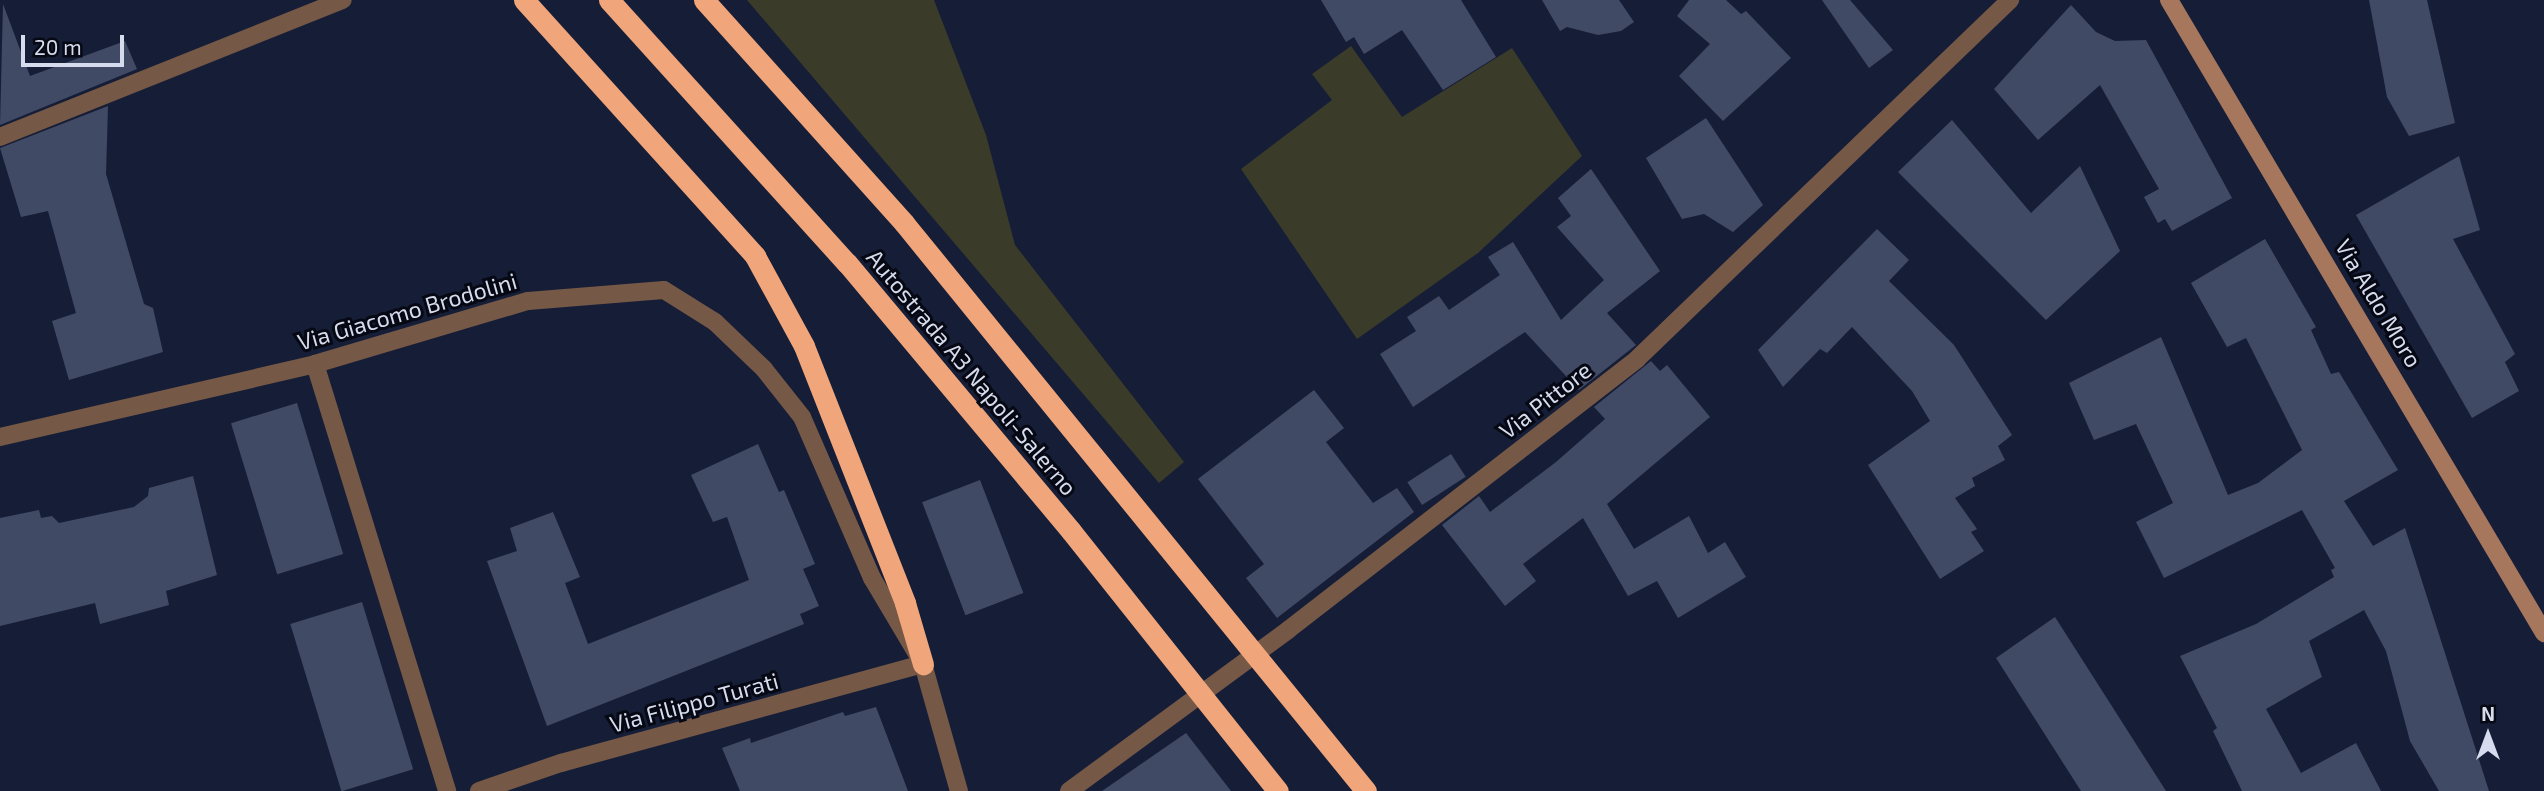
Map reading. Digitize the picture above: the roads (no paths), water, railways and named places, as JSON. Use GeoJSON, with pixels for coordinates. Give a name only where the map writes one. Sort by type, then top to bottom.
{"type":"FeatureCollection","features":[{"type":"Feature","properties":{"kind":"highway"},"geometry":{"type":"LineString","coordinates":[[524,0],[755,256],[809,359],[905,603],[923,664]]}},
{"type":"Feature","properties":{"kind":"highway","name":"Autostrada A3 Napoli-Salerno"},"geometry":{"type":"LineString","coordinates":[[609,0],[847,263],[1071,531],[1278,791]]}},
{"type":"Feature","properties":{"kind":"highway","name":"Autostrada A3 Napoli-Salerno"},"geometry":{"type":"LineString","coordinates":[[704,0],[904,223],[1125,489],[1363,788]]}},
{"type":"Feature","properties":{"kind":"street"},"geometry":{"type":"LineString","coordinates":[[0,138],[343,0]]}},
{"type":"Feature","properties":{"kind":"street","name":"Via Pittore"},"geometry":{"type":"LineString","coordinates":[[1069,791],[1257,654],[1637,359],[2010,0]]}},
{"type":"Feature","properties":{"kind":"street","name":"Via Aldo Moro"},"geometry":{"type":"LineString","coordinates":[[2169,0],[2544,633]]}},
{"type":"Feature","properties":{"kind":"street","name":"Via Giacomo Brodolini"},"geometry":{"type":"LineString","coordinates":[[0,437],[315,364],[528,301],[664,290],[715,322],[764,369],[802,417],[872,578],[923,664],[959,791]]}},
{"type":"Feature","properties":{"kind":"street"},"geometry":{"type":"LineString","coordinates":[[315,364],[447,791]]}},
{"type":"Feature","properties":{"kind":"street","name":"Via Filippo Turati"},"geometry":{"type":"LineString","coordinates":[[479,791],[561,763],[923,664]]}}]}
